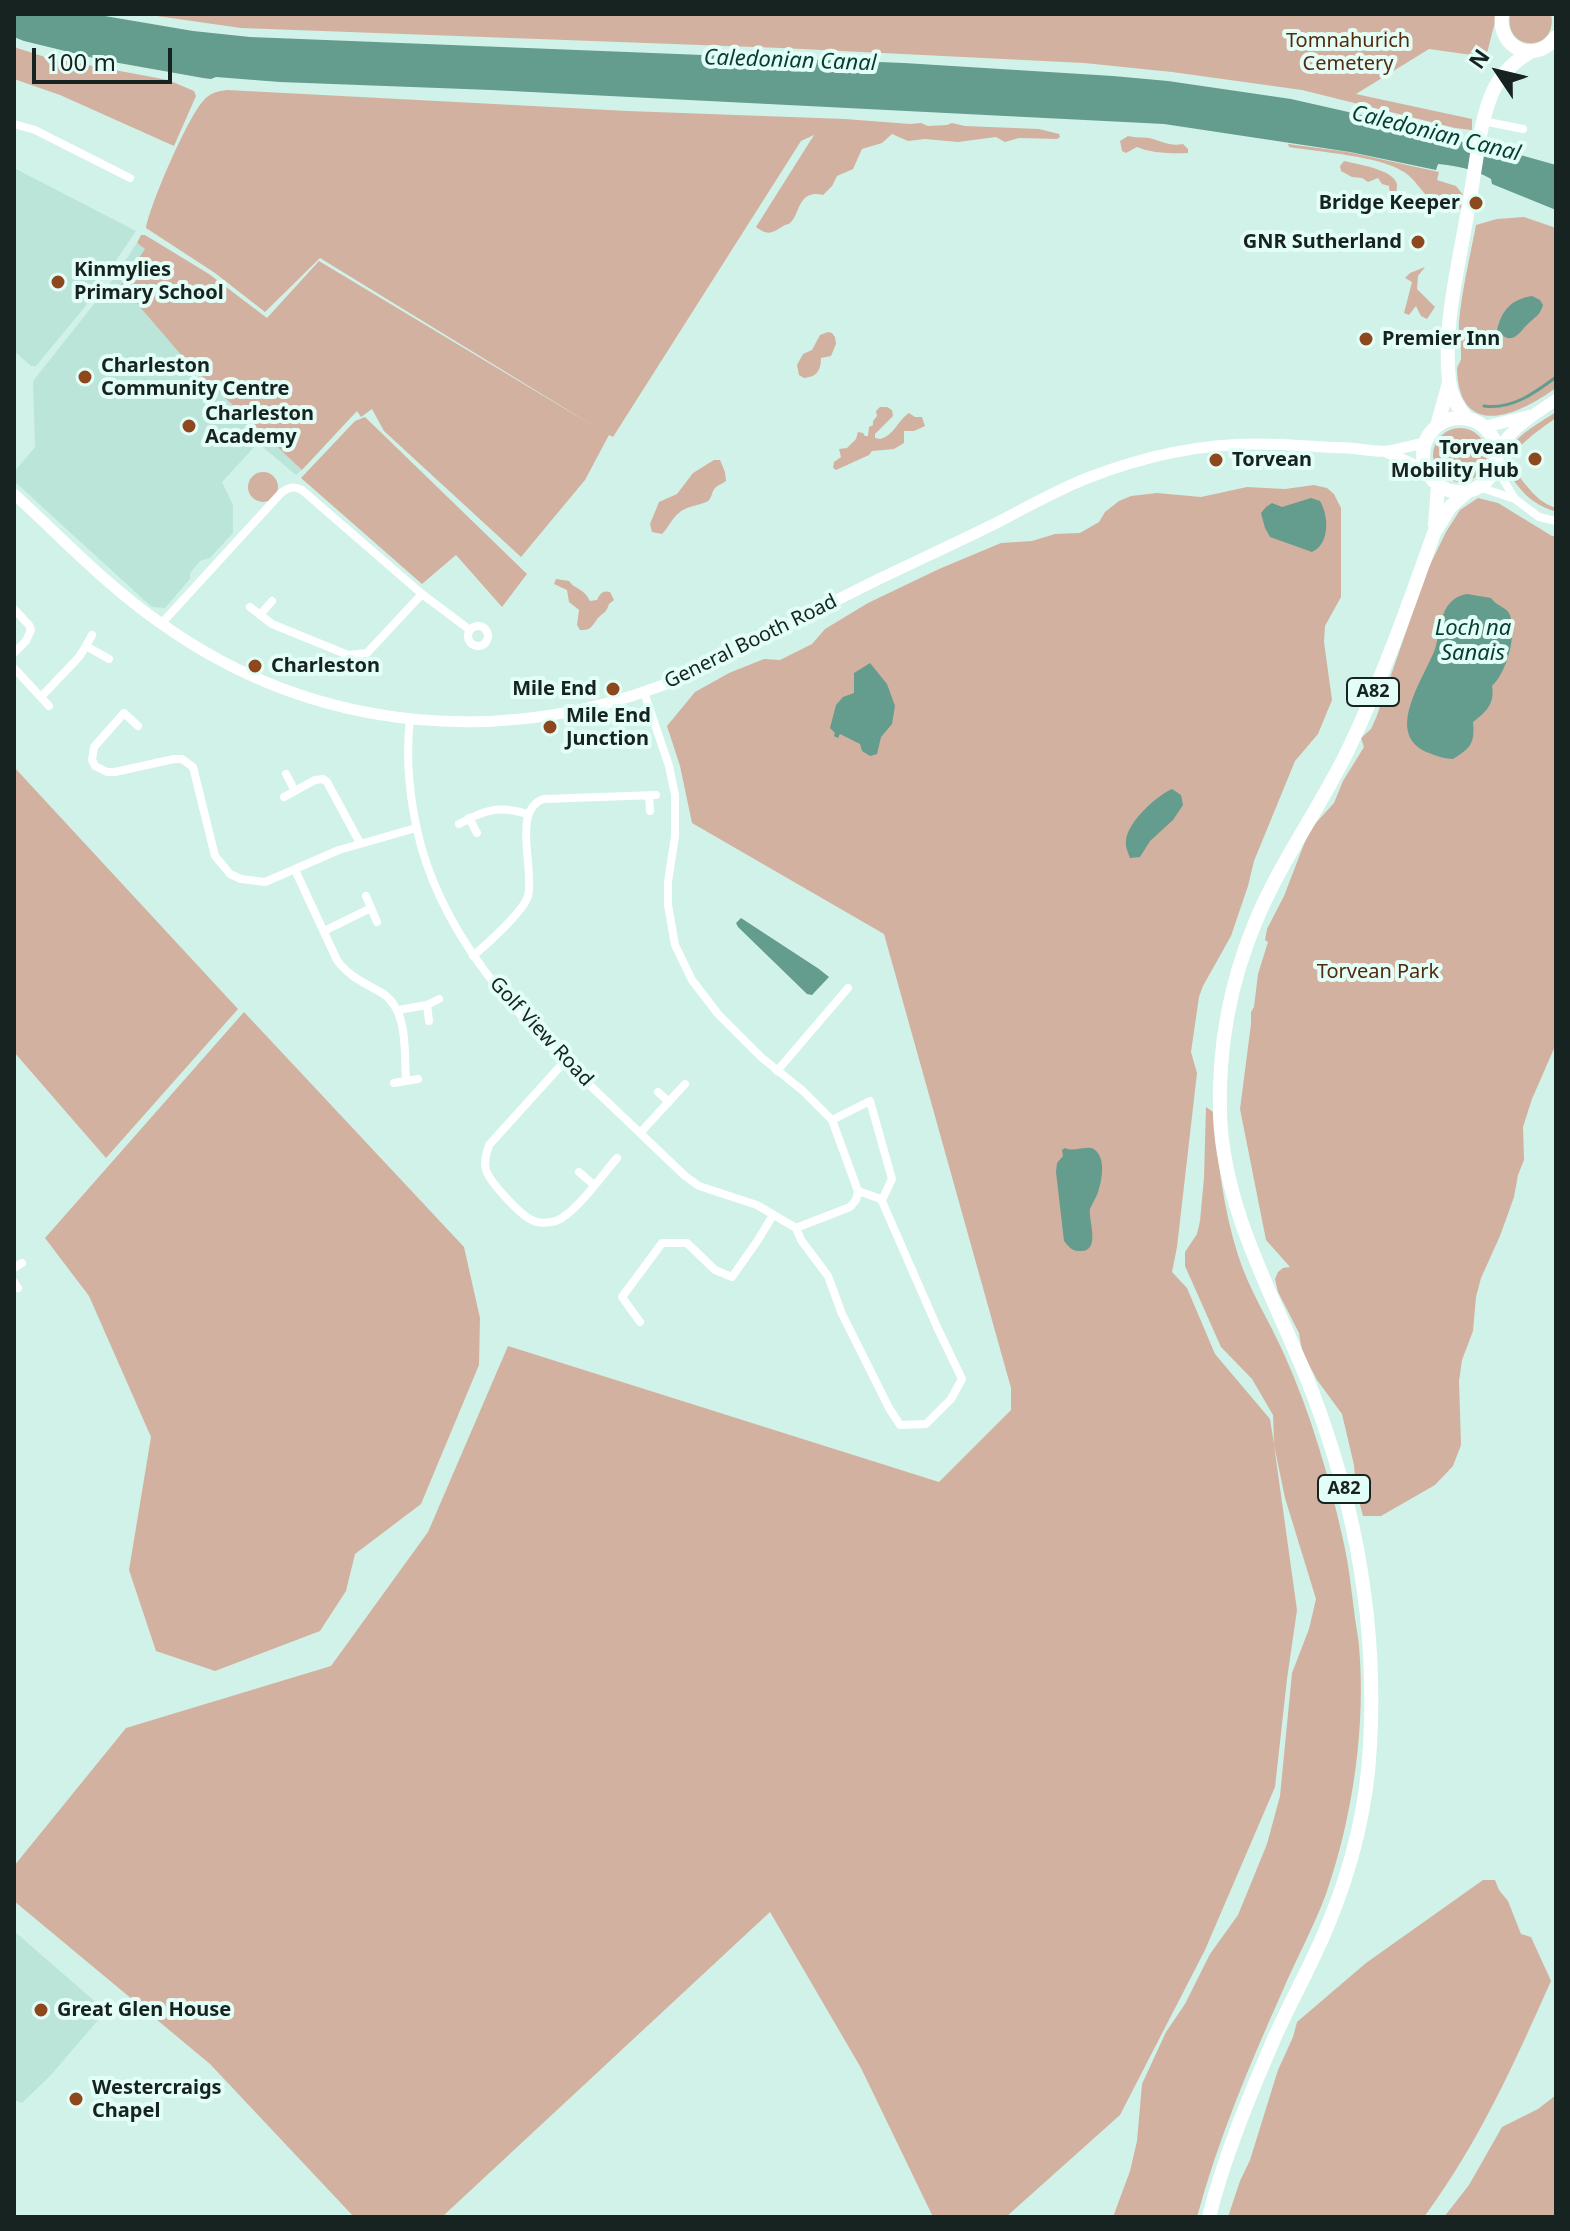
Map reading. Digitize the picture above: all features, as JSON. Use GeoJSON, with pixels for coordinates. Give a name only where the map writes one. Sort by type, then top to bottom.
{"type":"FeatureCollection","features":[{"type":"Feature","properties":{"kind":"highway"},"geometry":{"type":"LineString","coordinates":[[1502,14],[1501,27],[1507,40],[1517,48],[1543,52]]}},
{"type":"Feature","properties":{"kind":"highway"},"geometry":{"type":"LineString","coordinates":[[1449,382],[1437,426],[1425,443],[1426,470],[1438,485],[1452,491],[1473,489],[1492,474],[1496,458],[1490,433],[1461,412],[1452,395],[1448,339],[1452,296],[1478,147],[1491,94],[1500,77],[1514,63],[1543,52],[1556,37]]}},
{"type":"Feature","properties":{"kind":"highway"},"geometry":{"type":"LineString","coordinates":[[1500,77],[1507,40]]}},
{"type":"Feature","properties":{"kind":"highway"},"geometry":{"type":"LineString","coordinates":[[1437,426],[1457,418],[1468,419]]}},
{"type":"Feature","properties":{"kind":"highway","name":"A82"},"geometry":{"type":"LineString","coordinates":[[1434,533],[1438,485]]}},
{"type":"Feature","properties":{"kind":"highway","name":"A82"},"geometry":{"type":"LineString","coordinates":[[1209,2217],[1237,2132],[1269,2052],[1341,1891],[1364,1801],[1371,1706],[1368,1631],[1361,1573],[1339,1471],[1294,1348],[1243,1232],[1227,1172],[1220,1117],[1225,1036],[1231,997],[1256,920],[1347,752],[1376,687],[1434,533],[1450,507],[1473,489]]}},
{"type":"Feature","properties":{"kind":"main road"},"geometry":{"type":"LineString","coordinates":[[1496,458],[1508,436],[1556,400]]}},
{"type":"Feature","properties":{"kind":"main road"},"geometry":{"type":"LineString","coordinates":[[1484,427],[1532,415]]}},
{"type":"Feature","properties":{"kind":"street"},"geometry":{"type":"LineString","coordinates":[[1483,121],[1523,129]]}},
{"type":"Feature","properties":{"kind":"street"},"geometry":{"type":"LineString","coordinates":[[14,124],[35,130],[130,178]]}},
{"type":"Feature","properties":{"kind":"street","name":"General Booth Road"},"geometry":{"type":"LineString","coordinates":[[14,494],[113,585],[161,624],[261,680],[300,695],[350,708],[410,719],[478,722],[549,717],[644,692],[691,673],[1090,477],[1143,460],[1197,448],[1255,444],[1385,451],[1425,443]]}},
{"type":"Feature","properties":{"kind":"street","name":"General Booth Road"},"geometry":{"type":"LineString","coordinates":[[1385,451],[1426,470]]}},
{"type":"Feature","properties":{"kind":"street"},"geometry":{"type":"LineString","coordinates":[[1496,458],[1515,499]]}},
{"type":"Feature","properties":{"kind":"street"},"geometry":{"type":"LineString","coordinates":[[161,624],[281,493],[295,487],[422,594],[470,630]]}},
{"type":"Feature","properties":{"kind":"street"},"geometry":{"type":"LineString","coordinates":[[1473,489],[1515,499],[1539,517],[1556,521]]}},
{"type":"Feature","properties":{"kind":"street"},"geometry":{"type":"LineString","coordinates":[[250,607],[272,624],[348,655],[357,655],[367,653],[422,594]]}},
{"type":"Feature","properties":{"kind":"street"},"geometry":{"type":"LineString","coordinates":[[260,615],[272,601]]}},
{"type":"Feature","properties":{"kind":"street"},"geometry":{"type":"LineString","coordinates":[[14,609],[31,630],[26,641],[14,653]]}},
{"type":"Feature","properties":{"kind":"street"},"geometry":{"type":"LineString","coordinates":[[41,697],[79,657],[92,635]]}},
{"type":"Feature","properties":{"kind":"street"},"geometry":{"type":"LineString","coordinates":[[86,646],[109,659]]}},
{"type":"Feature","properties":{"kind":"street"},"geometry":{"type":"LineString","coordinates":[[14,668],[49,706]]}},
{"type":"Feature","properties":{"kind":"street"},"geometry":{"type":"LineString","coordinates":[[644,692],[669,766],[675,795],[675,836],[668,882],[668,905],[675,945],[704,998],[761,1057],[803,1091],[832,1120],[858,1191],[856,1200],[850,1207],[796,1228],[801,1240],[828,1276],[842,1314],[894,1417],[900,1425],[926,1424],[951,1399],[962,1379],[882,1200],[858,1191]]}},
{"type":"Feature","properties":{"kind":"street"},"geometry":{"type":"LineString","coordinates":[[131,705],[94,747],[95,766],[115,772],[174,759],[185,760],[193,767],[215,856],[230,874],[241,879],[265,882],[339,850],[416,828]]}},
{"type":"Feature","properties":{"kind":"street"},"geometry":{"type":"LineString","coordinates":[[124,713],[138,726]]}},
{"type":"Feature","properties":{"kind":"street","name":"Golf View Road"},"geometry":{"type":"LineString","coordinates":[[410,719],[409,780],[416,828],[440,899],[473,956],[522,1017],[685,1176],[699,1186],[757,1205],[796,1228]]}},
{"type":"Feature","properties":{"kind":"street"},"geometry":{"type":"LineString","coordinates":[[286,774],[295,791]]}},
{"type":"Feature","properties":{"kind":"street"},"geometry":{"type":"LineString","coordinates":[[284,797],[319,779],[327,782],[360,843]]}},
{"type":"Feature","properties":{"kind":"street"},"geometry":{"type":"LineString","coordinates":[[473,956],[520,910],[528,895],[527,814],[537,801],[652,795],[650,811]]}},
{"type":"Feature","properties":{"kind":"street"},"geometry":{"type":"LineString","coordinates":[[459,824],[490,810],[504,808],[527,814]]}},
{"type":"Feature","properties":{"kind":"street"},"geometry":{"type":"LineString","coordinates":[[469,818],[477,833]]}},
{"type":"Feature","properties":{"kind":"street"},"geometry":{"type":"LineString","coordinates":[[295,870],[345,971],[384,995],[398,1010],[406,1081]]}},
{"type":"Feature","properties":{"kind":"street"},"geometry":{"type":"LineString","coordinates":[[366,896],[377,922]]}},
{"type":"Feature","properties":{"kind":"street"},"geometry":{"type":"LineString","coordinates":[[324,931],[371,908]]}},
{"type":"Feature","properties":{"kind":"street"},"geometry":{"type":"LineString","coordinates":[[777,1071],[848,988]]}},
{"type":"Feature","properties":{"kind":"street"},"geometry":{"type":"LineString","coordinates":[[398,1010],[427,1005],[439,999]]}},
{"type":"Feature","properties":{"kind":"street"},"geometry":{"type":"LineString","coordinates":[[427,1005],[429,1021]]}},
{"type":"Feature","properties":{"kind":"street"},"geometry":{"type":"LineString","coordinates":[[565,1061],[489,1145],[485,1157],[486,1170],[492,1181],[522,1213],[532,1221],[545,1223],[558,1220],[570,1212],[617,1158]]}},
{"type":"Feature","properties":{"kind":"street"},"geometry":{"type":"LineString","coordinates":[[394,1083],[418,1079]]}},
{"type":"Feature","properties":{"kind":"street"},"geometry":{"type":"LineString","coordinates":[[640,1133],[685,1084]]}},
{"type":"Feature","properties":{"kind":"street"},"geometry":{"type":"LineString","coordinates":[[658,1092],[669,1102]]}},
{"type":"Feature","properties":{"kind":"street"},"geometry":{"type":"LineString","coordinates":[[832,1120],[870,1101],[892,1179],[882,1200]]}},
{"type":"Feature","properties":{"kind":"street"},"geometry":{"type":"LineString","coordinates":[[579,1172],[594,1185]]}},
{"type":"Feature","properties":{"kind":"street"},"geometry":{"type":"LineString","coordinates":[[640,1322],[622,1297],[662,1243],[687,1243],[715,1270],[732,1277],[773,1215]]}},
{"type":"Feature","properties":{"kind":"shaded area","name":"Kinmylies Primary School"},"geometry":{"type":"Polygon","coordinates":[[[14,168],[136,231],[84,308],[36,366],[31,366],[14,351],[14,168]]]}},
{"type":"Feature","properties":{"kind":"shaded area","name":"Charleston Academy"},"geometry":{"type":"Polygon","coordinates":[[[137,243],[255,325],[302,470],[296,475],[258,443],[222,482],[233,505],[233,533],[210,558],[200,561],[190,573],[190,579],[165,608],[152,607],[14,481],[14,472],[35,447],[33,381],[109,285],[137,243]]]}},
{"type":"Feature","properties":{"kind":"shaded area"},"geometry":{"type":"Polygon","coordinates":[[[14,1931],[106,2011],[50,2076],[22,2103],[14,2100],[14,1931]]]}},
{"type":"Feature","properties":{"kind":"green space","name":"Tomnahurich Cemetery"},"geometry":{"type":"Polygon","coordinates":[[[143,14],[1497,14],[1486,57],[1429,49],[1356,94],[1472,119],[1472,130],[1302,90],[1084,63],[781,48],[241,28],[143,14]]]}},
{"type":"Feature","properties":{"kind":"green space"},"geometry":{"type":"Polygon","coordinates":[[[1510,14],[1551,14],[1547,36],[1531,43],[1522,41],[1510,27],[1510,14]]]}},
{"type":"Feature","properties":{"kind":"green space"},"geometry":{"type":"Polygon","coordinates":[[[14,47],[45,57],[168,80],[194,91],[196,96],[174,146],[60,95],[14,79],[14,47]]]}},
{"type":"Feature","properties":{"kind":"green space"},"geometry":{"type":"Polygon","coordinates":[[[227,90],[845,119],[921,123],[928,126],[952,123],[1039,129],[1059,134],[1060,137],[1019,138],[1005,142],[996,137],[958,142],[908,141],[892,134],[882,143],[862,149],[853,169],[837,176],[823,195],[815,194],[804,199],[790,223],[764,232],[756,227],[814,135],[801,141],[613,437],[609,435],[585,480],[521,557],[384,431],[372,409],[361,417],[357,411],[302,470],[189,364],[121,285],[145,249],[137,243],[141,235],[145,235],[209,274],[267,318],[319,261],[597,428],[320,258],[265,312],[215,273],[146,228],[170,161],[197,109],[209,96],[227,90]]]}},
{"type":"Feature","properties":{"kind":"green space"},"geometry":{"type":"Polygon","coordinates":[[[1128,136],[1183,144],[1188,153],[1155,152],[1137,147],[1126,153],[1122,151],[1120,141],[1128,136]]]}},
{"type":"Feature","properties":{"kind":"green space"},"geometry":{"type":"Polygon","coordinates":[[[1288,144],[1348,152],[1439,172],[1437,180],[1456,186],[1464,196],[1463,206],[1458,211],[1459,205],[1452,205],[1450,213],[1432,201],[1408,175],[1380,162],[1289,147],[1288,144]]]}},
{"type":"Feature","properties":{"kind":"green space"},"geometry":{"type":"Polygon","coordinates":[[[1344,161],[1389,174],[1397,184],[1396,197],[1390,195],[1389,186],[1382,184],[1378,178],[1368,182],[1341,171],[1344,161]]]}},
{"type":"Feature","properties":{"kind":"green space"},"geometry":{"type":"Polygon","coordinates":[[[1524,217],[1556,228],[1556,388],[1510,413],[1494,416],[1480,414],[1469,407],[1461,393],[1457,370],[1461,359],[1460,310],[1476,225],[1497,219],[1524,217]]]}},
{"type":"Feature","properties":{"kind":"green space"},"geometry":{"type":"Polygon","coordinates":[[[1425,267],[1418,276],[1417,289],[1435,307],[1427,319],[1421,316],[1416,306],[1409,315],[1404,313],[1412,282],[1405,278],[1425,267]]]}},
{"type":"Feature","properties":{"kind":"green space"},"geometry":{"type":"Polygon","coordinates":[[[828,332],[835,337],[836,344],[831,356],[821,358],[817,372],[804,378],[799,375],[797,365],[803,354],[812,350],[820,335],[828,332]]]}},
{"type":"Feature","properties":{"kind":"green space"},"geometry":{"type":"Polygon","coordinates":[[[880,407],[892,410],[893,416],[875,434],[875,438],[889,434],[909,413],[922,417],[925,426],[904,431],[904,443],[894,449],[872,451],[836,470],[833,468],[834,462],[841,457],[839,449],[847,448],[858,432],[868,436],[869,427],[873,425],[880,407]]]}},
{"type":"Feature","properties":{"kind":"green space"},"geometry":{"type":"Polygon","coordinates":[[[1556,412],[1556,418],[1517,450],[1513,463],[1529,489],[1543,502],[1556,508],[1554,511],[1522,490],[1510,473],[1507,462],[1515,442],[1556,412]]]}},
{"type":"Feature","properties":{"kind":"green space"},"geometry":{"type":"Polygon","coordinates":[[[365,417],[527,574],[502,607],[456,555],[422,584],[301,478],[355,421],[365,417]]]}},
{"type":"Feature","properties":{"kind":"green space"},"geometry":{"type":"Polygon","coordinates":[[[1460,428],[1471,430],[1479,436],[1485,444],[1485,466],[1479,474],[1471,480],[1460,482],[1449,480],[1441,474],[1435,466],[1433,455],[1435,444],[1441,436],[1449,430],[1460,428]]]}},
{"type":"Feature","properties":{"kind":"green space"},"geometry":{"type":"Polygon","coordinates":[[[714,460],[720,460],[726,481],[715,488],[707,502],[686,508],[674,517],[662,534],[652,532],[650,524],[659,502],[677,494],[693,473],[714,460]]]}},
{"type":"Feature","properties":{"kind":"green space"},"geometry":{"type":"Polygon","coordinates":[[[263,472],[274,476],[278,487],[274,498],[263,502],[252,498],[248,487],[252,476],[263,472]]]}},
{"type":"Feature","properties":{"kind":"green space"},"geometry":{"type":"Polygon","coordinates":[[[1314,485],[1327,488],[1341,508],[1341,597],[1325,626],[1324,642],[1332,700],[1318,734],[1295,761],[1254,861],[1231,936],[1199,997],[1191,1052],[1197,1073],[1172,1272],[1187,1288],[1215,1354],[1270,1419],[1274,1444],[1273,1415],[1252,1379],[1221,1347],[1185,1266],[1185,1252],[1197,1234],[1200,1221],[1206,1107],[1213,1112],[1225,1202],[1238,1255],[1303,1400],[1339,1520],[1359,1646],[1359,1738],[1344,1832],[1327,1891],[1236,2102],[1197,2217],[1113,2217],[1137,2141],[1142,2084],[1166,2032],[1185,2004],[1210,1954],[1238,1915],[1267,1844],[1280,1796],[1292,1673],[1309,1629],[1316,1599],[1285,1498],[1274,1445],[1297,1610],[1275,1787],[1205,1950],[1120,2115],[1006,2217],[933,2217],[861,2068],[770,1912],[442,2217],[354,2217],[210,2064],[14,1901],[14,1866],[126,1728],[331,1666],[428,1532],[508,1346],[939,1482],[1011,1410],[1011,1388],[884,934],[692,823],[680,766],[667,726],[695,692],[729,673],[764,659],[780,660],[812,644],[825,629],[868,603],[1001,543],[1080,533],[1099,522],[1105,512],[1119,501],[1131,496],[1157,493],[1201,497],[1247,487],[1285,489],[1314,485]]]}},
{"type":"Feature","properties":{"kind":"green space","name":"Torvean Park"},"geometry":{"type":"Polygon","coordinates":[[[1478,498],[1498,503],[1556,536],[1556,1044],[1523,1127],[1524,1160],[1514,1197],[1476,1297],[1473,1331],[1462,1360],[1459,1381],[1461,1445],[1453,1466],[1435,1485],[1381,1516],[1363,1516],[1342,1414],[1317,1380],[1302,1351],[1299,1333],[1278,1292],[1275,1279],[1278,1272],[1290,1267],[1266,1240],[1240,1109],[1251,1012],[1268,942],[1265,940],[1267,929],[1284,896],[1306,839],[1313,826],[1334,803],[1343,781],[1364,747],[1361,738],[1371,729],[1376,718],[1428,569],[1446,532],[1460,510],[1478,498]]]}},
{"type":"Feature","properties":{"kind":"green space"},"geometry":{"type":"Polygon","coordinates":[[[556,579],[569,581],[590,601],[597,600],[605,592],[610,592],[614,600],[591,627],[580,630],[577,625],[579,610],[569,602],[567,590],[554,584],[556,579]]]}},
{"type":"Feature","properties":{"kind":"green space"},"geometry":{"type":"Polygon","coordinates":[[[14,767],[238,1009],[106,1158],[14,1052],[14,767]]]}},
{"type":"Feature","properties":{"kind":"green space"},"geometry":{"type":"Polygon","coordinates":[[[244,1012],[464,1247],[480,1318],[479,1365],[421,1504],[355,1554],[346,1591],[320,1631],[215,1671],[156,1651],[129,1570],[151,1437],[89,1296],[45,1238],[244,1012]]]}},
{"type":"Feature","properties":{"kind":"green space"},"geometry":{"type":"Polygon","coordinates":[[[1483,1880],[1495,1880],[1508,1901],[1521,1934],[1531,1937],[1551,1981],[1478,2132],[1424,2217],[1228,2217],[1297,2022],[1366,1963],[1483,1880]]]}},
{"type":"Feature","properties":{"kind":"green space"},"geometry":{"type":"Polygon","coordinates":[[[1556,2095],[1556,2217],[1444,2217],[1469,2185],[1502,2127],[1538,2109],[1556,2095]]]}},
{"type":"Feature","properties":{"kind":"water","name":"Caledonian Canal"},"geometry":{"type":"Polygon","coordinates":[[[14,14],[93,14],[250,37],[904,63],[1168,81],[1291,99],[1432,131],[1461,141],[1470,148],[1487,152],[1499,149],[1556,165],[1556,210],[1459,167],[1438,164],[1436,170],[1350,152],[1164,124],[203,78],[102,60],[24,41],[14,37],[14,14]]]}},
{"type":"Feature","properties":{"kind":"water"},"geometry":{"type":"Polygon","coordinates":[[[1532,296],[1543,305],[1537,316],[1512,338],[1497,331],[1508,307],[1532,296]]]}},
{"type":"Feature","properties":{"kind":"water"},"geometry":{"type":"Polygon","coordinates":[[[1311,498],[1320,501],[1325,514],[1325,536],[1318,548],[1312,552],[1270,537],[1261,513],[1266,507],[1272,503],[1282,507],[1311,498]]]}},
{"type":"Feature","properties":{"kind":"water","name":"Loch na Sanais"},"geometry":{"type":"Polygon","coordinates":[[[1467,594],[1491,598],[1509,612],[1511,643],[1506,663],[1492,686],[1491,703],[1473,722],[1473,735],[1468,748],[1450,759],[1415,745],[1407,720],[1416,690],[1435,649],[1444,612],[1453,600],[1467,594]]]}},
{"type":"Feature","properties":{"kind":"water"},"geometry":{"type":"Polygon","coordinates":[[[870,663],[887,684],[895,706],[892,724],[881,737],[877,754],[870,756],[862,751],[860,744],[840,734],[838,738],[834,736],[830,728],[836,705],[843,697],[854,693],[854,673],[870,663]]]}},
{"type":"Feature","properties":{"kind":"water"},"geometry":{"type":"Polygon","coordinates":[[[1172,789],[1181,795],[1183,805],[1173,820],[1150,841],[1140,857],[1130,858],[1126,843],[1132,825],[1151,803],[1172,789]]]}},
{"type":"Feature","properties":{"kind":"water"},"geometry":{"type":"Polygon","coordinates":[[[741,918],[829,977],[812,995],[807,994],[738,927],[736,923],[741,918]]]}},
{"type":"Feature","properties":{"kind":"water"},"geometry":{"type":"Polygon","coordinates":[[[1065,1148],[1092,1148],[1101,1158],[1102,1176],[1090,1209],[1092,1241],[1086,1250],[1074,1250],[1064,1241],[1056,1172],[1065,1148]]]}},
{"type":"Feature","properties":{"kind":"waterway"},"geometry":{"type":"LineString","coordinates":[[1484,406],[1513,403],[1556,377]]}},
{"type":"Feature","properties":{"kind":"place","name":"Bridge Keeper"},"geometry":{"type":"Point","coordinates":[1476,203]}},
{"type":"Feature","properties":{"kind":"place","name":"GNR Sutherland"},"geometry":{"type":"Point","coordinates":[1418,242]}},
{"type":"Feature","properties":{"kind":"place","name":"Kinmylies Primary School"},"geometry":{"type":"Point","coordinates":[58,282]}},
{"type":"Feature","properties":{"kind":"place","name":"Premier Inn"},"geometry":{"type":"Point","coordinates":[1366,339]}},
{"type":"Feature","properties":{"kind":"place","name":"Charleston Community Centre"},"geometry":{"type":"Point","coordinates":[85,377]}},
{"type":"Feature","properties":{"kind":"place","name":"Charleston Academy"},"geometry":{"type":"Point","coordinates":[189,426]}},
{"type":"Feature","properties":{"kind":"place","name":"Torvean Mobility Hub"},"geometry":{"type":"Point","coordinates":[1535,459]}},
{"type":"Feature","properties":{"kind":"place","name":"Torvean"},"geometry":{"type":"Point","coordinates":[1216,460]}},
{"type":"Feature","properties":{"kind":"place","name":"Charleston"},"geometry":{"type":"Point","coordinates":[255,666]}},
{"type":"Feature","properties":{"kind":"place","name":"Mile End"},"geometry":{"type":"Point","coordinates":[613,689]}},
{"type":"Feature","properties":{"kind":"place","name":"Mile End Junction"},"geometry":{"type":"Point","coordinates":[550,727]}},
{"type":"Feature","properties":{"kind":"place","name":"Great Glen House"},"geometry":{"type":"Point","coordinates":[41,2010]}},
{"type":"Feature","properties":{"kind":"place","name":"Westercraigs Chapel"},"geometry":{"type":"Point","coordinates":[76,2099]}}]}
